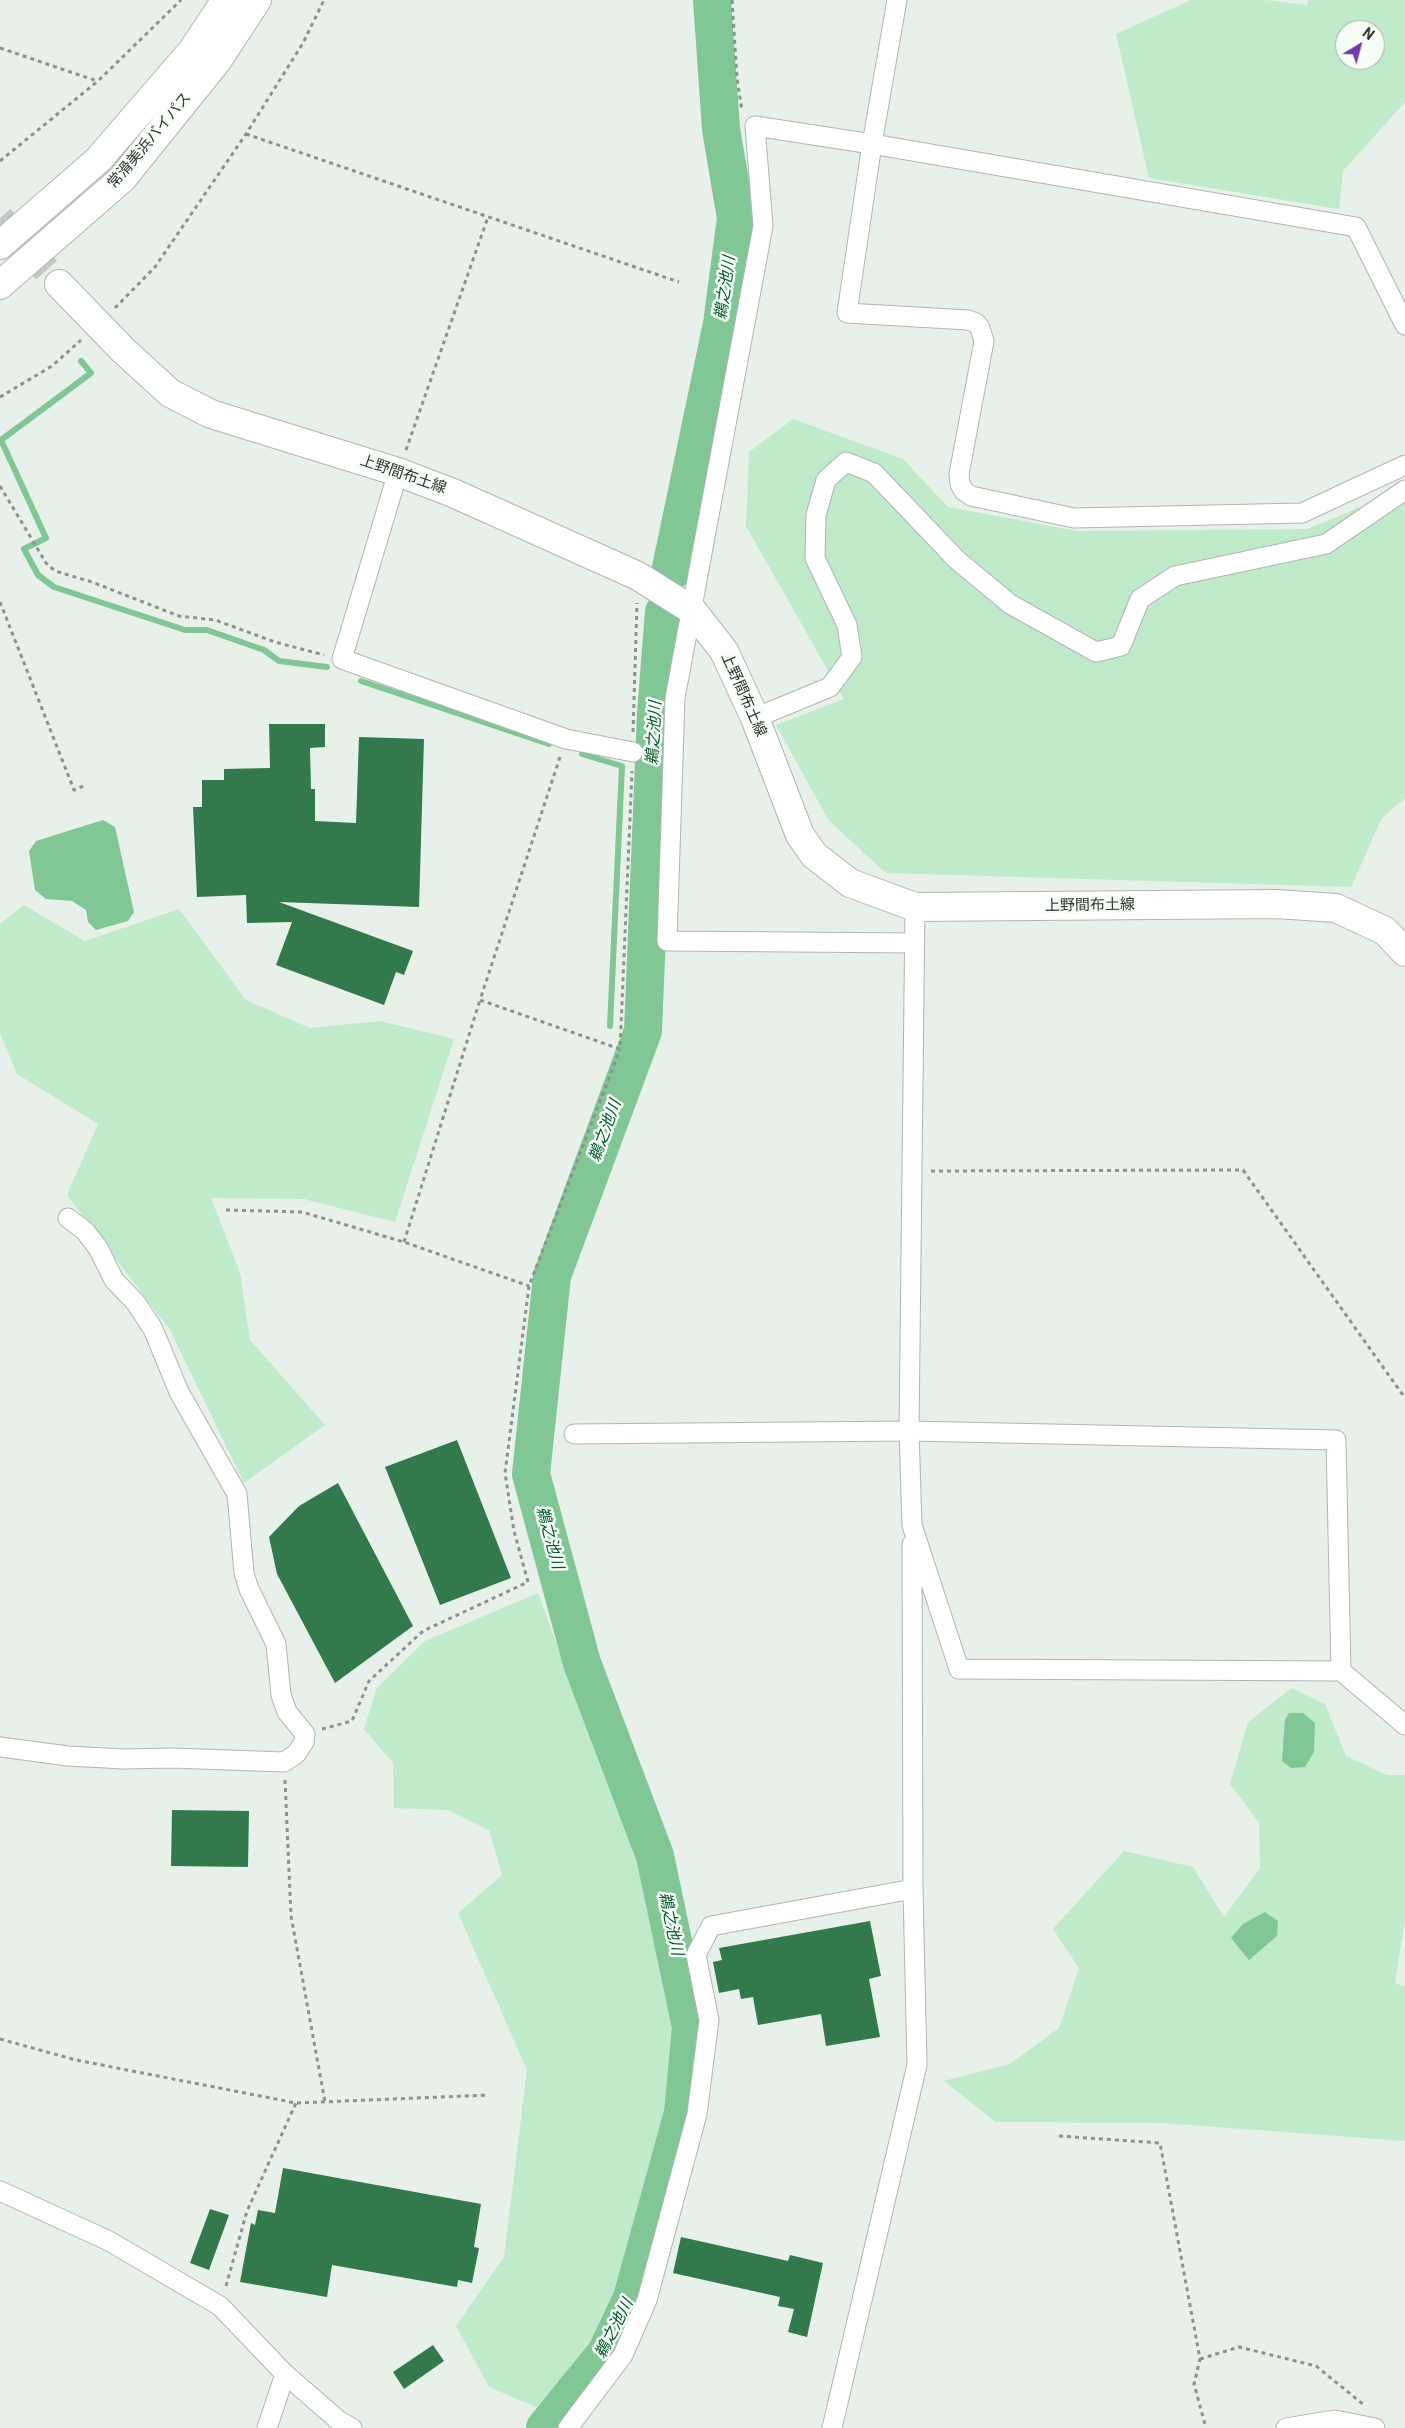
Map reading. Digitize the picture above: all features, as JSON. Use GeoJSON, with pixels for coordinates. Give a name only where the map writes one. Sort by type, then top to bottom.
{"type":"FeatureCollection","features":[{"type":"Feature","properties":{"kind":"main road","name":"常滑美浜バイパス"},"geometry":{"type":"LineString","coordinates":[[0,245],[98,160],[192,51],[226,0]]}},
{"type":"Feature","properties":{"kind":"main road","name":"常滑美浜バイパス"},"geometry":{"type":"LineString","coordinates":[[0,285],[122,179],[216,61],[258,0]]}},
{"type":"Feature","properties":{"kind":"main road","name":"上野間布土線"},"geometry":{"type":"LineString","coordinates":[[59,284],[170,393],[211,414],[398,472],[453,493],[638,576],[692,610],[724,651],[755,718],[800,835],[814,855],[850,883],[915,907],[1276,904],[1336,908],[1385,931],[1405,952]]}},
{"type":"Feature","properties":{"kind":"street"},"geometry":{"type":"LineString","coordinates":[[897,0],[872,144],[847,312],[968,320],[976,323],[980,328],[984,341],[959,474],[960,484],[971,496],[1074,518],[1302,513],[1405,465]]}},
{"type":"Feature","properties":{"kind":"street"},"geometry":{"type":"LineString","coordinates":[[914,943],[668,941],[676,698],[763,226],[754,126],[872,144],[1356,227],[1405,325]]}},
{"type":"Feature","properties":{"kind":"street"},"geometry":{"type":"LineString","coordinates":[[755,718],[830,686],[852,657],[847,625],[815,558],[816,515],[826,480],[846,462],[874,473],[957,560],[1010,604],[1096,652],[1121,646],[1140,599],[1175,576],[1326,544],[1405,490]]}},
{"type":"Feature","properties":{"kind":"street"},"geometry":{"type":"LineString","coordinates":[[398,472],[342,659],[566,740],[633,752]]}},
{"type":"Feature","properties":{"kind":"street"},"geometry":{"type":"LineString","coordinates":[[832,2428],[917,2065],[913,1890],[912,1525],[909,1431],[915,907]]}},
{"type":"Feature","properties":{"kind":"street"},"geometry":{"type":"LineString","coordinates":[[0,1747],[68,1756],[124,1759],[172,1758],[284,1762],[296,1754],[304,1742],[305,1734],[287,1712],[281,1695],[276,1644],[248,1590],[244,1573],[236,1494],[179,1392],[153,1329],[136,1303],[114,1280],[98,1248],[85,1231],[68,1218]]}},
{"type":"Feature","properties":{"kind":"street"},"geometry":{"type":"LineString","coordinates":[[574,1434],[909,1431],[1336,1440],[1341,1670]]}},
{"type":"Feature","properties":{"kind":"street"},"geometry":{"type":"LineString","coordinates":[[912,1525],[959,1669],[1341,1670],[1405,1725]]}},
{"type":"Feature","properties":{"kind":"street"},"geometry":{"type":"LineString","coordinates":[[568,2428],[622,2355],[650,2291],[697,2114],[709,2020],[696,1955],[710,1926],[913,1890]]}},
{"type":"Feature","properties":{"kind":"street"},"geometry":{"type":"LineString","coordinates":[[0,2191],[109,2241],[220,2306],[285,2374],[338,2420],[352,2428]]}},
{"type":"Feature","properties":{"kind":"street"},"geometry":{"type":"LineString","coordinates":[[267,2428],[285,2374]]}},
{"type":"Feature","properties":{"kind":"street"},"geometry":{"type":"LineString","coordinates":[[1286,2428],[1335,2420],[1376,2428]]}},
{"type":"Feature","properties":{"kind":"path"},"geometry":{"type":"LineString","coordinates":[[0,161],[98,81],[181,0]]}},
{"type":"Feature","properties":{"kind":"path"},"geometry":{"type":"LineString","coordinates":[[0,397],[52,366],[98,324],[155,267],[246,134],[303,43],[324,0]]}},
{"type":"Feature","properties":{"kind":"path"},"geometry":{"type":"LineString","coordinates":[[732,0],[737,78],[742,117],[747,124],[754,126]]}},
{"type":"Feature","properties":{"kind":"path"},"geometry":{"type":"LineString","coordinates":[[0,48],[98,81]]}},
{"type":"Feature","properties":{"kind":"path"},"geometry":{"type":"LineString","coordinates":[[246,134],[679,282]]}},
{"type":"Feature","properties":{"kind":"path"},"geometry":{"type":"LineString","coordinates":[[398,472],[488,217]]}},
{"type":"Feature","properties":{"kind":"path"},"geometry":{"type":"LineString","coordinates":[[0,486],[46,563],[55,571],[92,582],[178,616],[216,620],[275,642],[342,659]]}},
{"type":"Feature","properties":{"kind":"path"},"geometry":{"type":"LineString","coordinates":[[305,1734],[352,1721],[369,1681],[423,1630],[528,1582],[514,1531],[505,1473],[529,1286],[620,1049],[633,752],[638,576]]}},
{"type":"Feature","properties":{"kind":"path"},"geometry":{"type":"LineString","coordinates":[[0,602],[74,790],[86,785]]}},
{"type":"Feature","properties":{"kind":"path"},"geometry":{"type":"LineString","coordinates":[[404,1242],[480,1000],[566,740]]}},
{"type":"Feature","properties":{"kind":"path"},"geometry":{"type":"LineString","coordinates":[[480,1000],[620,1049]]}},
{"type":"Feature","properties":{"kind":"path"},"geometry":{"type":"LineString","coordinates":[[913,1171],[1243,1170],[1405,1398]]}},
{"type":"Feature","properties":{"kind":"path"},"geometry":{"type":"LineString","coordinates":[[226,1210],[302,1212],[404,1242],[529,1286]]}},
{"type":"Feature","properties":{"kind":"path"},"geometry":{"type":"LineString","coordinates":[[284,1762],[291,1916],[325,2102]]}},
{"type":"Feature","properties":{"kind":"path"},"geometry":{"type":"LineString","coordinates":[[0,2039],[76,2060],[296,2103],[488,2094]]}},
{"type":"Feature","properties":{"kind":"path"},"geometry":{"type":"LineString","coordinates":[[220,2306],[247,2210],[296,2103]]}},
{"type":"Feature","properties":{"kind":"path"},"geometry":{"type":"LineString","coordinates":[[1058,2136],[1160,2143],[1200,2359],[1194,2384],[1206,2428]]}},
{"type":"Feature","properties":{"kind":"path"},"geometry":{"type":"LineString","coordinates":[[1200,2359],[1239,2347],[1316,2366],[1366,2407]]}},
{"type":"Feature","properties":{"kind":"shaded area"},"geometry":{"type":"Polygon","coordinates":[[[1191,0],[1266,0],[1307,5],[1308,0],[1405,0],[1405,102],[1343,171],[1339,209],[1149,178],[1116,34],[1191,0]]]}},
{"type":"Feature","properties":{"kind":"shaded area"},"geometry":{"type":"Polygon","coordinates":[[[793,419],[903,459],[948,507],[1077,531],[1307,529],[1405,489],[1405,798],[1382,818],[1351,887],[886,873],[829,821],[776,725],[844,699],[746,526],[749,452],[793,419]]]}},
{"type":"Feature","properties":{"kind":"shaded area"},"geometry":{"type":"Polygon","coordinates":[[[103,820],[115,827],[134,912],[128,921],[96,930],[88,922],[86,910],[72,901],[46,899],[35,890],[29,851],[36,841],[103,820]]]}},
{"type":"Feature","properties":{"kind":"shaded area"},"geometry":{"type":"Polygon","coordinates":[[[24,905],[85,941],[179,909],[246,1000],[310,1028],[380,1021],[454,1039],[395,1222],[304,1199],[211,1198],[240,1273],[250,1340],[325,1425],[244,1483],[170,1330],[67,1195],[98,1124],[17,1074],[0,1033],[0,924],[24,905]]]}},
{"type":"Feature","properties":{"kind":"shaded area"},"geometry":{"type":"Polygon","coordinates":[[[538,1593],[570,1681],[645,1858],[665,1944],[680,2031],[670,2114],[622,2288],[597,2353],[536,2407],[489,2387],[456,2326],[504,2257],[527,2070],[458,1913],[502,1875],[489,1830],[448,1810],[394,1808],[393,1763],[364,1729],[377,1688],[425,1641],[538,1593]]]}},
{"type":"Feature","properties":{"kind":"shaded area"},"geometry":{"type":"Polygon","coordinates":[[[1292,1688],[1325,1704],[1346,1756],[1387,1775],[1405,1775],[1405,1919],[1395,1983],[1405,1987],[1405,2141],[1162,2123],[996,2122],[944,2081],[1010,2064],[1059,2028],[1079,1968],[1053,1929],[1124,1851],[1193,1867],[1224,1917],[1260,1868],[1259,1823],[1230,1784],[1248,1722],[1292,1688]]]}},
{"type":"Feature","properties":{"kind":"shaded area"},"geometry":{"type":"Polygon","coordinates":[[[1289,1713],[1303,1713],[1315,1723],[1314,1752],[1305,1767],[1291,1768],[1282,1761],[1285,1720],[1289,1713]]]}},
{"type":"Feature","properties":{"kind":"shaded area"},"geometry":{"type":"Polygon","coordinates":[[[1265,1912],[1278,1921],[1277,1936],[1249,1960],[1231,1938],[1243,1924],[1265,1912]]]}},
{"type":"Feature","properties":{"kind":"building"},"geometry":{"type":"Polygon","coordinates":[[[269,724],[325,724],[325,747],[310,748],[311,789],[315,789],[315,821],[356,823],[359,737],[424,739],[419,907],[279,902],[413,951],[404,975],[396,972],[384,1005],[276,965],[292,922],[247,923],[246,895],[197,897],[193,807],[202,807],[202,780],[224,780],[224,769],[270,768],[269,724]]]}},
{"type":"Feature","properties":{"kind":"building"},"geometry":{"type":"Polygon","coordinates":[[[457,1440],[511,1578],[440,1605],[385,1467],[457,1440]]]}},
{"type":"Feature","properties":{"kind":"building"},"geometry":{"type":"Polygon","coordinates":[[[338,1483],[413,1626],[335,1683],[277,1574],[269,1537],[299,1506],[338,1483]]]}},
{"type":"Feature","properties":{"kind":"building"},"geometry":{"type":"Polygon","coordinates":[[[172,1810],[249,1811],[248,1867],[171,1866],[172,1810]]]}},
{"type":"Feature","properties":{"kind":"building"},"geometry":{"type":"Polygon","coordinates":[[[870,1921],[881,1976],[869,1979],[880,2037],[826,2046],[821,2014],[758,2025],[753,1997],[741,1999],[739,1989],[719,1993],[713,1962],[722,1960],[719,1948],[870,1921]]]}},
{"type":"Feature","properties":{"kind":"building"},"geometry":{"type":"Polygon","coordinates":[[[283,2168],[481,2204],[474,2247],[479,2248],[472,2283],[458,2280],[457,2287],[332,2265],[327,2297],[240,2282],[251,2223],[255,2225],[258,2210],[275,2213],[283,2168]]]}},
{"type":"Feature","properties":{"kind":"building"},"geometry":{"type":"Polygon","coordinates":[[[210,2209],[229,2215],[209,2270],[190,2263],[210,2209]]]}},
{"type":"Feature","properties":{"kind":"building"},"geometry":{"type":"Polygon","coordinates":[[[681,2237],[788,2261],[790,2255],[823,2263],[807,2337],[788,2332],[794,2309],[778,2306],[780,2297],[673,2273],[681,2237]]]}},
{"type":"Feature","properties":{"kind":"building"},"geometry":{"type":"Polygon","coordinates":[[[433,2345],[444,2361],[404,2389],[393,2372],[433,2345]]]}},
{"type":"Feature","properties":{"kind":"waterway","name":"鵜之池川"},"geometry":{"type":"LineString","coordinates":[[670,573],[722,324],[736,218],[721,129],[712,0]]}},
{"type":"Feature","properties":{"kind":"waterway"},"geometry":{"type":"LineString","coordinates":[[81,361],[91,373],[1,440],[46,538],[24,549],[38,575],[54,587],[185,630],[207,630],[264,650],[279,661],[327,667]]}},
{"type":"Feature","properties":{"kind":"waterway","name":"鵜之池川"},"geometry":{"type":"LineString","coordinates":[[545,2428],[606,2353],[632,2298],[683,2113],[691,2027],[655,1856],[582,1663],[531,1474],[552,1276],[643,1031],[656,713],[664,612]]}},
{"type":"Feature","properties":{"kind":"waterway"},"geometry":{"type":"LineString","coordinates":[[361,681],[549,744]]}},
{"type":"Feature","properties":{"kind":"waterway"},"geometry":{"type":"LineString","coordinates":[[582,754],[622,766],[610,1026]]}},
{"type":"Feature","properties":{"kind":"tunnel"},"geometry":{"type":"LineString","coordinates":[[0,218],[59,284]]}}]}
